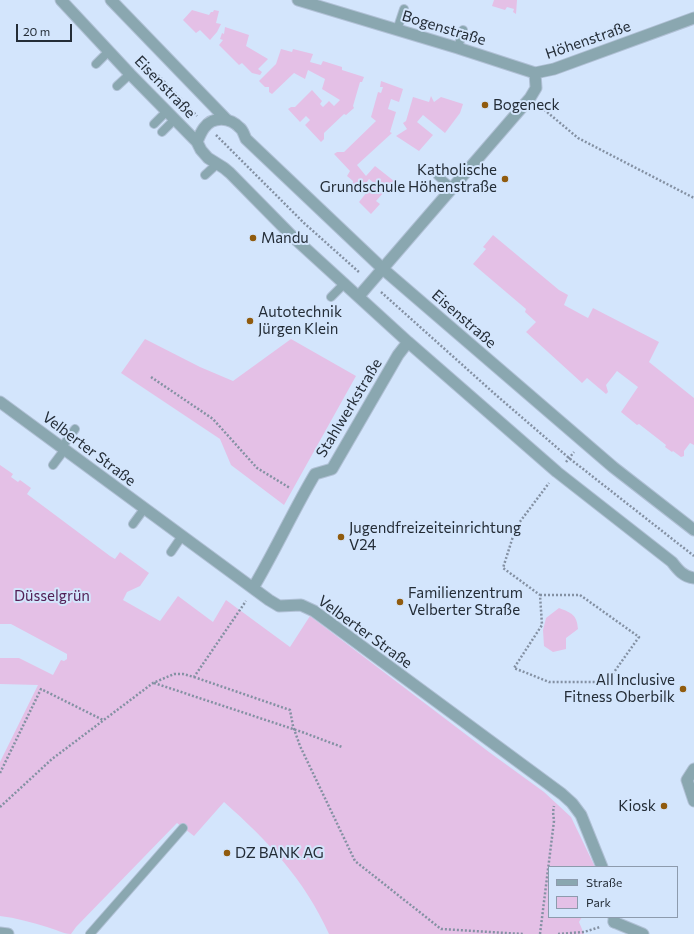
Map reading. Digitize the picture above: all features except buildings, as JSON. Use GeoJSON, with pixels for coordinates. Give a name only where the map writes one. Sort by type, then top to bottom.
{"type":"FeatureCollection","features":[{"type":"Feature","properties":{"kind":"street","name":"Eisenstraße"},"geometry":{"type":"LineString","coordinates":[[62,0],[130,74],[197,142],[200,150],[208,158],[230,173],[293,237],[408,342],[557,472],[666,557],[677,569],[692,579]]}},
{"type":"Feature","properties":{"kind":"street","name":"Eisenstraße"},"geometry":{"type":"LineString","coordinates":[[111,0],[226,119],[241,128],[246,139],[383,269],[612,467],[694,530]]}},
{"type":"Feature","properties":{"kind":"street","name":"Bogenstraße"},"geometry":{"type":"LineString","coordinates":[[298,0],[458,48],[535,73]]}},
{"type":"Feature","properties":{"kind":"street","name":"Höhenstraße"},"geometry":{"type":"LineString","coordinates":[[359,296],[530,98],[536,88],[535,73],[554,69],[694,18]]}},
{"type":"Feature","properties":{"kind":"street","name":"Eisenstraße"},"geometry":{"type":"LineString","coordinates":[[197,142],[206,125],[213,120],[226,119]]}},
{"type":"Feature","properties":{"kind":"street","name":"Stahlwerkstraße"},"geometry":{"type":"LineString","coordinates":[[253,588],[315,474],[332,469],[398,355],[408,342]]}},
{"type":"Feature","properties":{"kind":"street","name":"Velberter Straße"},"geometry":{"type":"LineString","coordinates":[[0,402],[64,448],[144,509],[279,606],[301,605],[314,611],[562,794],[572,803],[581,815],[602,866]]}},
{"type":"Feature","properties":{"kind":"street"},"geometry":{"type":"LineString","coordinates":[[694,769],[687,780],[694,800]]}},
{"type":"Feature","properties":{"kind":"street"},"geometry":{"type":"LineString","coordinates":[[614,920],[643,934]]}},
{"type":"Feature","properties":{"kind":"street"},"geometry":{"type":"LineString","coordinates":[[0,933],[8,934]]}},
{"type":"Feature","properties":{"kind":"lane"},"geometry":{"type":"LineString","coordinates":[[397,30],[404,9]]}},
{"type":"Feature","properties":{"kind":"lane"},"geometry":{"type":"LineString","coordinates":[[458,48],[463,30]]}},
{"type":"Feature","properties":{"kind":"lane"},"geometry":{"type":"LineString","coordinates":[[96,64],[109,51]]}},
{"type":"Feature","properties":{"kind":"lane"},"geometry":{"type":"LineString","coordinates":[[117,86],[130,74]]}},
{"type":"Feature","properties":{"kind":"lane"},"geometry":{"type":"LineString","coordinates":[[154,124],[171,115]]}},
{"type":"Feature","properties":{"kind":"lane"},"geometry":{"type":"LineString","coordinates":[[162,132],[171,115]]}},
{"type":"Feature","properties":{"kind":"lane"},"geometry":{"type":"LineString","coordinates":[[205,176],[217,164]]}},
{"type":"Feature","properties":{"kind":"lane"},"geometry":{"type":"LineString","coordinates":[[438,176],[452,188]]}},
{"type":"Feature","properties":{"kind":"lane"},"geometry":{"type":"LineString","coordinates":[[331,297],[345,283]]}},
{"type":"Feature","properties":{"kind":"lane"},"geometry":{"type":"LineString","coordinates":[[53,465],[75,429]]}},
{"type":"Feature","properties":{"kind":"lane"},"geometry":{"type":"LineString","coordinates":[[133,524],[144,509]]}},
{"type":"Feature","properties":{"kind":"lane"},"geometry":{"type":"LineString","coordinates":[[171,552],[182,536]]}},
{"type":"Feature","properties":{"kind":"lane"},"geometry":{"type":"LineString","coordinates":[[90,934],[183,828]]}},
{"type":"Feature","properties":{"kind":"path"},"geometry":{"type":"LineString","coordinates":[[144,88],[171,62]]}},
{"type":"Feature","properties":{"kind":"path"},"geometry":{"type":"LineString","coordinates":[[530,98],[578,138],[694,198]]}},
{"type":"Feature","properties":{"kind":"path"},"geometry":{"type":"LineString","coordinates":[[151,378],[213,418],[257,468],[302,496]]}},
{"type":"Feature","properties":{"kind":"path"},"geometry":{"type":"LineString","coordinates":[[540,595],[542,625],[514,668],[549,682],[608,682],[638,637],[580,595],[540,595],[503,568],[516,527],[582,441]]}},
{"type":"Feature","properties":{"kind":"path"},"geometry":{"type":"LineString","coordinates":[[194,677],[253,588]]}},
{"type":"Feature","properties":{"kind":"path"},"geometry":{"type":"LineString","coordinates":[[0,807],[52,759],[153,683],[174,674],[183,674],[290,710],[294,730],[300,746],[355,862],[441,929],[523,934]]}},
{"type":"Feature","properties":{"kind":"path"},"geometry":{"type":"LineString","coordinates":[[153,683],[342,747]]}},
{"type":"Feature","properties":{"kind":"path"},"geometry":{"type":"LineString","coordinates":[[0,773],[41,689],[103,720]]}},
{"type":"Feature","properties":{"kind":"path"},"geometry":{"type":"LineString","coordinates":[[548,866],[554,821],[553,812],[555,802],[562,794]]}},
{"type":"Feature","properties":{"kind":"path"},"geometry":{"type":"LineString","coordinates":[[540,934],[548,869]]}},
{"type":"Feature","properties":{"kind":"path"},"geometry":{"type":"LineString","coordinates":[[558,934],[584,932],[614,920]]}},
{"type":"Feature","properties":{"kind":"green space"},"geometry":{"type":"Polygon","coordinates":[[[494,0],[517,0],[516,14],[513,12],[514,9],[507,7],[505,10],[492,6],[494,0]]]}},
{"type":"Feature","properties":{"kind":"green space"},"geometry":{"type":"Polygon","coordinates":[[[192,10],[209,15],[214,10],[219,11],[216,23],[221,24],[217,32],[210,40],[200,30],[196,33],[183,20],[192,10]]]}},
{"type":"Feature","properties":{"kind":"green space"},"geometry":{"type":"Polygon","coordinates":[[[225,27],[249,35],[246,46],[268,59],[258,69],[262,72],[260,75],[252,73],[242,63],[239,65],[219,45],[223,40],[220,39],[222,33],[224,34],[225,27]]]}},
{"type":"Feature","properties":{"kind":"green space"},"geometry":{"type":"Polygon","coordinates":[[[281,49],[292,52],[293,49],[313,54],[310,62],[321,65],[323,61],[342,67],[342,70],[364,77],[362,82],[360,82],[353,106],[354,108],[346,115],[344,114],[324,133],[324,139],[321,142],[305,125],[310,120],[306,116],[300,122],[288,109],[295,107],[312,90],[322,101],[320,104],[323,107],[329,101],[334,106],[340,100],[322,89],[325,79],[308,70],[305,79],[294,73],[272,94],[269,92],[269,87],[265,87],[259,81],[276,64],[281,49]]]}},
{"type":"Feature","properties":{"kind":"green space"},"geometry":{"type":"Polygon","coordinates":[[[381,81],[403,89],[399,102],[391,99],[388,109],[396,112],[390,132],[392,133],[357,165],[366,176],[375,166],[394,181],[376,201],[380,204],[371,214],[359,202],[374,183],[369,179],[361,190],[355,190],[352,187],[353,181],[347,176],[350,171],[334,154],[337,152],[344,152],[376,121],[371,117],[378,92],[381,93],[383,87],[380,87],[381,81]]]}},
{"type":"Feature","properties":{"kind":"green space"},"geometry":{"type":"Polygon","coordinates":[[[431,96],[434,102],[441,97],[463,104],[460,113],[445,133],[423,115],[417,122],[433,135],[419,151],[396,136],[407,129],[403,123],[406,121],[413,97],[429,102],[431,96]]]}},
{"type":"Feature","properties":{"kind":"green space"},"geometry":{"type":"Polygon","coordinates":[[[493,235],[559,290],[568,295],[564,305],[588,318],[593,308],[659,342],[649,362],[694,398],[694,445],[690,443],[684,451],[684,456],[681,457],[673,451],[672,452],[665,447],[666,445],[621,412],[638,387],[617,371],[606,385],[608,392],[606,394],[587,378],[582,383],[526,332],[536,322],[525,312],[526,309],[473,264],[486,249],[483,247],[493,235]]]}},
{"type":"Feature","properties":{"kind":"green space"},"geometry":{"type":"Polygon","coordinates":[[[145,339],[200,367],[233,381],[291,339],[356,376],[284,505],[231,465],[220,439],[121,373],[145,339]]]}},
{"type":"Feature","properties":{"kind":"green space","name":"Düsselgrün"},"geometry":{"type":"Polygon","coordinates":[[[0,465],[13,474],[11,477],[18,482],[20,480],[31,488],[27,494],[110,556],[115,559],[120,552],[149,573],[140,586],[127,592],[123,600],[160,621],[178,596],[213,622],[226,600],[290,647],[310,616],[544,792],[571,817],[595,866],[548,866],[548,918],[581,918],[579,922],[584,934],[329,934],[309,896],[284,862],[240,816],[224,802],[194,836],[177,823],[76,927],[71,934],[24,920],[0,916],[0,762],[38,685],[0,684],[0,658],[19,658],[53,675],[61,660],[64,661],[67,659],[67,654],[11,624],[0,624],[0,465]]]}},
{"type":"Feature","properties":{"kind":"green space"},"geometry":{"type":"Polygon","coordinates":[[[559,608],[573,615],[578,629],[566,638],[566,649],[553,652],[544,646],[543,630],[546,618],[559,608]]]}},
{"type":"Feature","properties":{"kind":"place","name":"Bogeneck"},"geometry":{"type":"Point","coordinates":[485,105]}},
{"type":"Feature","properties":{"kind":"place","name":"Katholische Grundschule Höhenstraße"},"geometry":{"type":"Point","coordinates":[505,179]}},
{"type":"Feature","properties":{"kind":"place","name":"Mandu"},"geometry":{"type":"Point","coordinates":[253,238]}},
{"type":"Feature","properties":{"kind":"place","name":"Autotechnik Jürgen Klein"},"geometry":{"type":"Point","coordinates":[250,321]}},
{"type":"Feature","properties":{"kind":"place","name":"Jugendfreizeiteinrichtung V24"},"geometry":{"type":"Point","coordinates":[341,537]}},
{"type":"Feature","properties":{"kind":"place","name":"Familienzentrum Velberter Straße"},"geometry":{"type":"Point","coordinates":[400,602]}},
{"type":"Feature","properties":{"kind":"place","name":"All Inclusive Fitness Oberbilk"},"geometry":{"type":"Point","coordinates":[683,689]}},
{"type":"Feature","properties":{"kind":"place","name":"Kiosk"},"geometry":{"type":"Point","coordinates":[664,806]}},
{"type":"Feature","properties":{"kind":"place","name":"DZ BANK AG"},"geometry":{"type":"Point","coordinates":[227,853]}}]}
